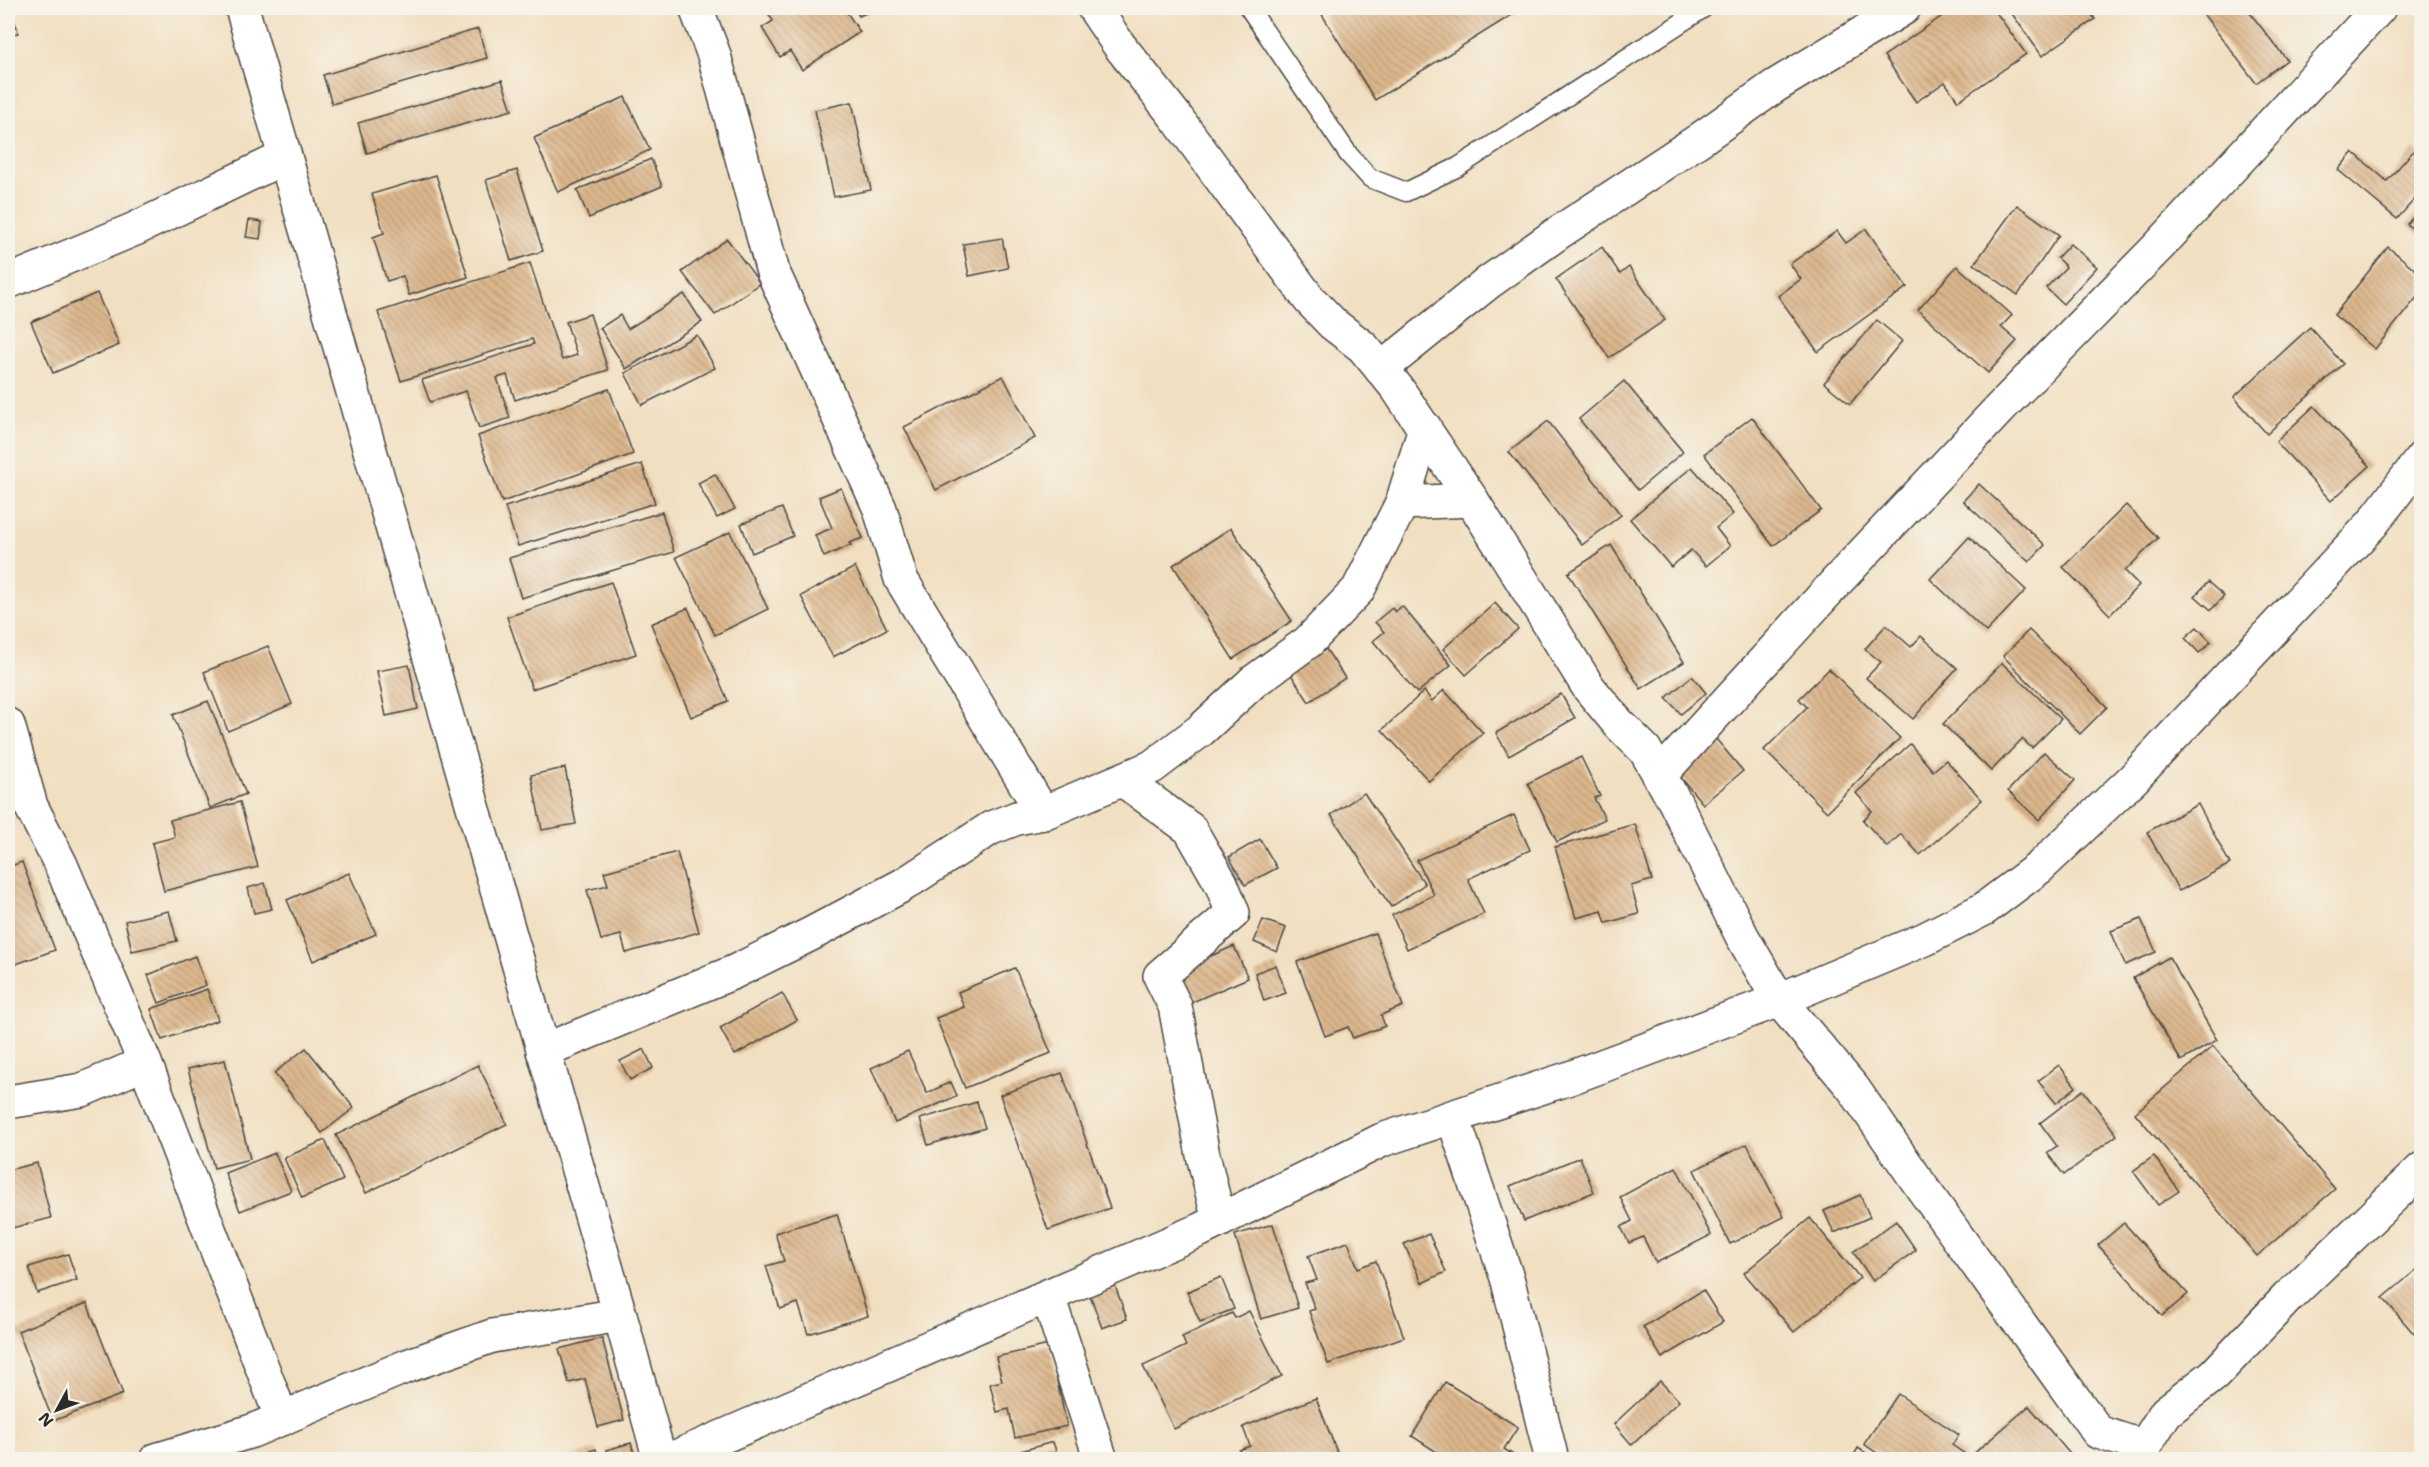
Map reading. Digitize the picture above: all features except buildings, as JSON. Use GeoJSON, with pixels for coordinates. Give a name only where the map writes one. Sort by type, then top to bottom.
{"type":"FeatureCollection","features":[{"type":"Feature","properties":{"kind":"street"},"geometry":{"type":"LineString","coordinates":[[242,8],[660,1460]]}},
{"type":"Feature","properties":{"kind":"street"},"geometry":{"type":"LineString","coordinates":[[696,8],[714,56],[773,272],[880,509],[901,579],[1043,813]]}},
{"type":"Feature","properties":{"kind":"street"},"geometry":{"type":"LineString","coordinates":[[1094,8],[1119,45],[1176,117],[1309,299],[1334,324],[1363,347],[1397,388],[1472,500],[1589,688],[1618,723],[1645,750],[1675,802],[1742,936],[1779,999],[1853,1088],[2098,1432],[2143,1453],[2166,1412],[2214,1375],[2288,1297],[2421,1169]]}},
{"type":"Feature","properties":{"kind":"street"},"geometry":{"type":"LineString","coordinates":[[1381,369],[1489,282],[1558,233],[1699,140],[1775,86],[1904,8]]}},
{"type":"Feature","properties":{"kind":"street"},"geometry":{"type":"LineString","coordinates":[[1659,776],[1855,562],[2003,405],[2158,247],[2379,8]]}},
{"type":"Feature","properties":{"kind":"street"},"geometry":{"type":"LineString","coordinates":[[8,282],[135,229],[285,157]]}},
{"type":"Feature","properties":{"kind":"street"},"geometry":{"type":"LineString","coordinates":[[543,1051],[734,972],[903,885],[991,828],[1017,818],[1043,813],[1152,767],[1201,730],[1253,682],[1308,642],[1358,590],[1402,503],[1425,428]]}},
{"type":"Feature","properties":{"kind":"street"},"geometry":{"type":"LineString","coordinates":[[669,1460],[1219,1221],[1382,1140],[1567,1079],[1779,999],[1925,939],[1984,909],[2040,867],[2133,779],[2364,533],[2421,458]]}},
{"type":"Feature","properties":{"kind":"street"},"geometry":{"type":"LineString","coordinates":[[1402,503],[1472,500]]}},
{"type":"Feature","properties":{"kind":"street"},"geometry":{"type":"LineString","coordinates":[[8,725],[31,806],[61,865],[145,1063],[282,1419]]}},
{"type":"Feature","properties":{"kind":"street"},"geometry":{"type":"LineString","coordinates":[[1123,780],[1190,829],[1221,883],[1233,914],[1160,976],[1175,1006],[1203,1155],[1219,1221]]}},
{"type":"Feature","properties":{"kind":"street"},"geometry":{"type":"LineString","coordinates":[[8,1102],[82,1090],[145,1063]]}},
{"type":"Feature","properties":{"kind":"street"},"geometry":{"type":"LineString","coordinates":[[1453,1117],[1508,1281],[1552,1460]]}},
{"type":"Feature","properties":{"kind":"street"},"geometry":{"type":"LineString","coordinates":[[1048,1296],[1101,1460]]}},
{"type":"Feature","properties":{"kind":"street"},"geometry":{"type":"LineString","coordinates":[[156,1460],[254,1445],[282,1419],[407,1366],[492,1336],[620,1315]]}},
{"type":"Feature","properties":{"kind":"lane"},"geometry":{"type":"LineString","coordinates":[[1249,8],[1349,155],[1370,178],[1406,192],[1458,167],[1704,8]]}}]}
